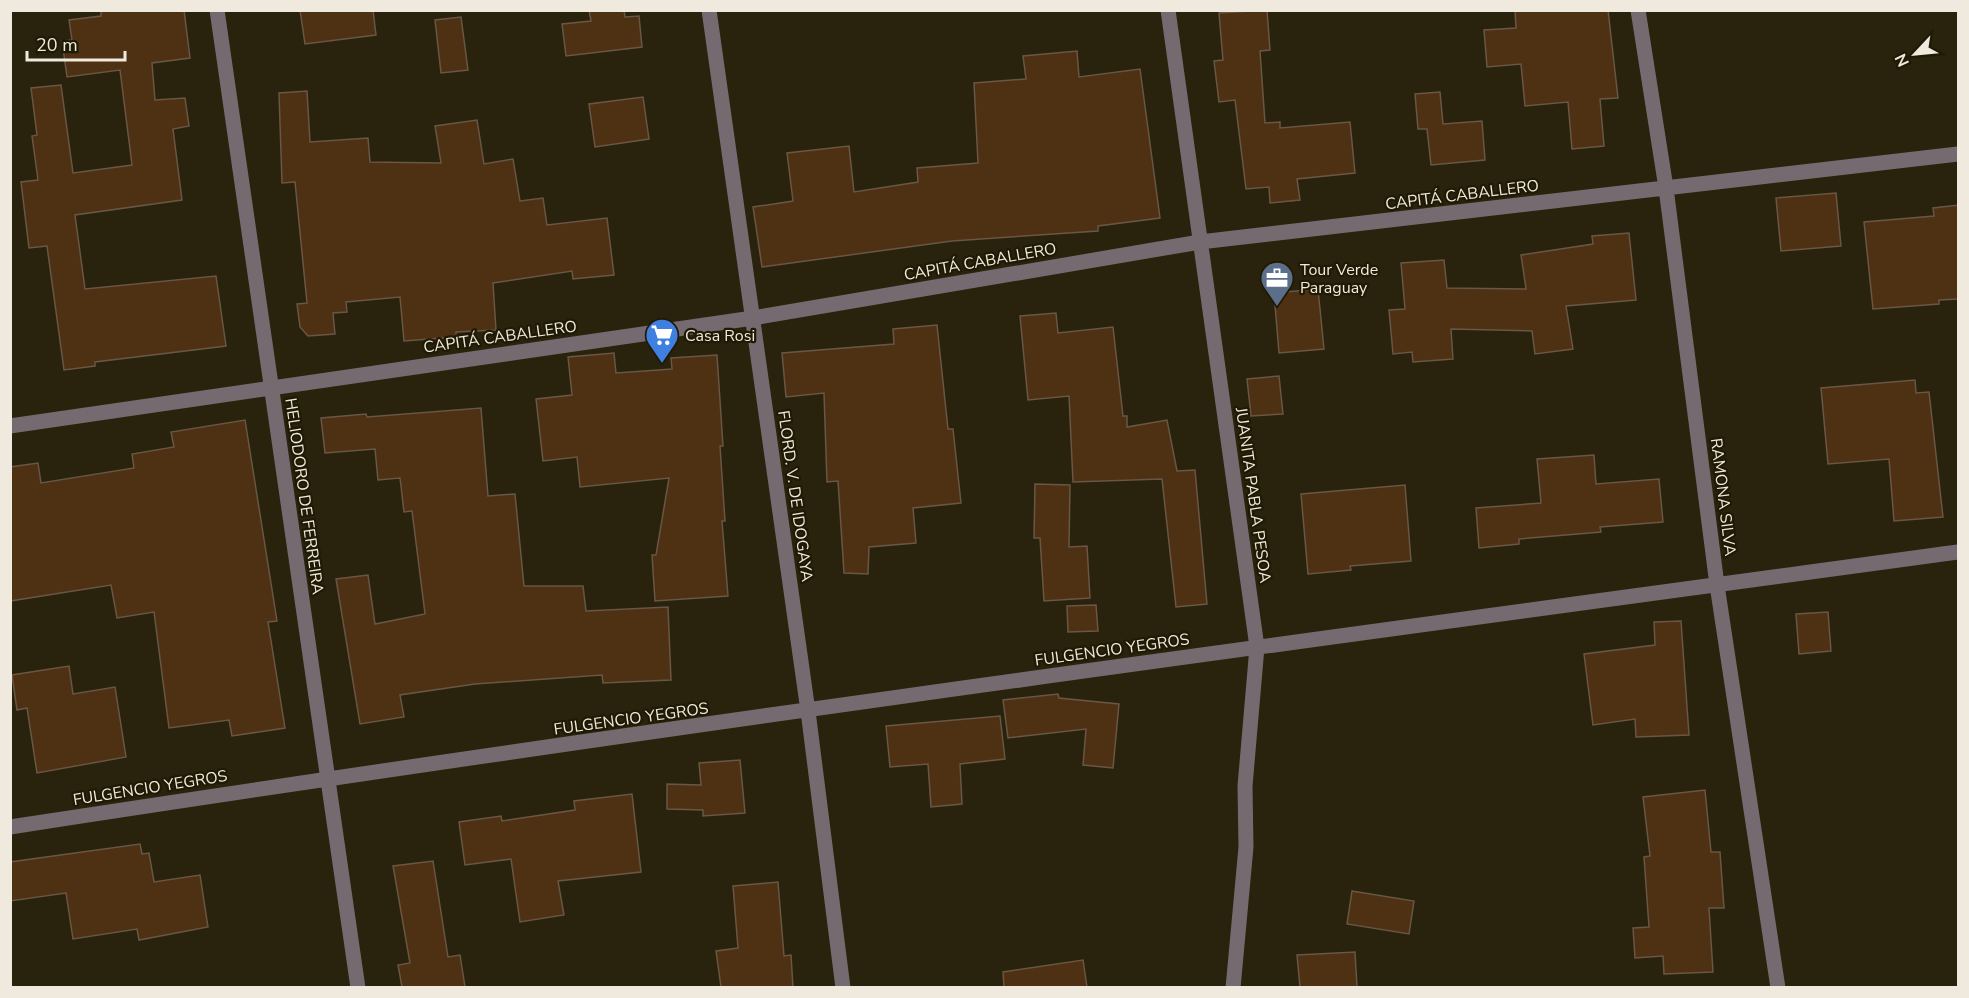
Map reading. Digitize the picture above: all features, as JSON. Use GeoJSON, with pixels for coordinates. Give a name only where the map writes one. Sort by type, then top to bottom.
{"type":"FeatureCollection","features":[{"type":"Feature","properties":{"kind":"street","name":"HELIODORO DE FERREIRA"},"geometry":{"type":"LineString","coordinates":[[217,10],[358,987]]}},
{"type":"Feature","properties":{"kind":"street","name":"FLORD. V. DE IDOGAYA"},"geometry":{"type":"LineString","coordinates":[[709,10],[808,711],[843,987]]}},
{"type":"Feature","properties":{"kind":"street","name":"JUANITA PABLA PESOA"},"geometry":{"type":"LineString","coordinates":[[1168,10],[1257,647],[1245,786],[1246,847],[1233,987]]}},
{"type":"Feature","properties":{"kind":"street","name":"RAMONA SILVA"},"geometry":{"type":"LineString","coordinates":[[1638,10],[1666,188],[1717,585],[1778,987]]}},
{"type":"Feature","properties":{"kind":"street","name":"CAPITÁ CABALLERO"},"geometry":{"type":"LineString","coordinates":[[10,426],[753,318],[1200,242],[1959,154]]}},
{"type":"Feature","properties":{"kind":"street","name":"FULGENCIO YEGROS"},"geometry":{"type":"LineString","coordinates":[[10,827],[327,778],[1257,647],[1959,552]]}},
{"type":"Feature","properties":{"kind":"building"},"geometry":{"type":"Polygon","coordinates":[[[101,10],[184,10],[190,58],[152,63],[155,100],[185,98],[189,126],[173,129],[182,200],[75,215],[85,289],[216,276],[226,346],[95,362],[95,366],[64,370],[47,246],[29,248],[21,182],[38,180],[32,136],[37,135],[31,88],[61,85],[73,173],[132,165],[120,70],[67,77],[62,41],[72,40],[69,20],[101,16],[101,10]]]}},
{"type":"Feature","properties":{"kind":"building"},"geometry":{"type":"Polygon","coordinates":[[[300,10],[373,10],[376,35],[305,44],[300,10]]]}},
{"type":"Feature","properties":{"kind":"building"},"geometry":{"type":"Polygon","coordinates":[[[589,10],[624,10],[625,17],[639,16],[642,47],[566,56],[562,24],[591,21],[589,10]]]}},
{"type":"Feature","properties":{"kind":"building"},"geometry":{"type":"Polygon","coordinates":[[[1267,10],[1270,50],[1260,51],[1265,123],[1280,122],[1280,128],[1350,122],[1355,173],[1297,179],[1300,200],[1270,203],[1269,187],[1246,189],[1235,100],[1219,102],[1214,61],[1223,60],[1219,13],[1267,10]]]}},
{"type":"Feature","properties":{"kind":"building"},"geometry":{"type":"Polygon","coordinates":[[[1515,10],[1608,10],[1618,98],[1600,99],[1604,146],[1572,149],[1568,102],[1525,106],[1521,64],[1487,67],[1484,30],[1516,28],[1515,10]]]}},
{"type":"Feature","properties":{"kind":"building"},"geometry":{"type":"Polygon","coordinates":[[[461,17],[468,70],[441,73],[435,20],[461,17]]]}},
{"type":"Feature","properties":{"kind":"building"},"geometry":{"type":"Polygon","coordinates":[[[1077,51],[1079,77],[1140,69],[1160,218],[1098,226],[1098,231],[952,241],[762,267],[753,207],[793,201],[787,153],[849,146],[854,192],[918,182],[917,168],[978,163],[974,83],[1026,79],[1023,56],[1077,51]]]}},
{"type":"Feature","properties":{"kind":"building"},"geometry":{"type":"Polygon","coordinates":[[[307,91],[310,142],[368,138],[370,162],[441,163],[435,126],[477,120],[484,164],[513,159],[520,201],[543,198],[547,225],[607,218],[614,275],[573,279],[572,271],[493,283],[496,330],[456,332],[456,337],[404,341],[400,297],[346,302],[347,312],[333,313],[335,334],[308,336],[300,327],[297,304],[307,303],[295,182],[282,183],[279,93],[307,91]]]}},
{"type":"Feature","properties":{"kind":"building"},"geometry":{"type":"Polygon","coordinates":[[[1440,92],[1443,124],[1482,121],[1485,160],[1431,165],[1427,129],[1418,129],[1415,94],[1440,92]]]}},
{"type":"Feature","properties":{"kind":"building"},"geometry":{"type":"Polygon","coordinates":[[[643,97],[649,139],[595,147],[589,104],[643,97]]]}},
{"type":"Feature","properties":{"kind":"building"},"geometry":{"type":"Polygon","coordinates":[[[1836,193],[1841,246],[1781,251],[1776,198],[1836,193]]]}},
{"type":"Feature","properties":{"kind":"building"},"geometry":{"type":"Polygon","coordinates":[[[1959,205],[1959,299],[1939,300],[1939,304],[1873,309],[1864,222],[1934,216],[1933,208],[1959,205]]]}},
{"type":"Feature","properties":{"kind":"building"},"geometry":{"type":"Polygon","coordinates":[[[1629,233],[1636,300],[1566,306],[1573,349],[1535,354],[1532,331],[1451,329],[1453,359],[1413,362],[1412,352],[1393,354],[1389,310],[1405,309],[1401,263],[1444,260],[1447,288],[1526,289],[1521,255],[1593,244],[1592,236],[1629,233]]]}},
{"type":"Feature","properties":{"kind":"building"},"geometry":{"type":"Polygon","coordinates":[[[1318,289],[1324,349],[1279,353],[1274,293],[1318,289]]]}},
{"type":"Feature","properties":{"kind":"building"},"geometry":{"type":"Polygon","coordinates":[[[1056,313],[1058,333],[1113,327],[1123,416],[1127,416],[1127,427],[1167,420],[1177,471],[1195,470],[1207,604],[1176,607],[1162,479],[1073,482],[1069,396],[1028,400],[1020,316],[1056,313]]]}},
{"type":"Feature","properties":{"kind":"building"},"geometry":{"type":"Polygon","coordinates":[[[937,325],[948,429],[953,429],[961,503],[913,508],[916,543],[869,547],[868,574],[844,573],[838,481],[827,482],[824,393],[786,397],[782,353],[894,344],[893,329],[937,325]]]}},
{"type":"Feature","properties":{"kind":"building"},"geometry":{"type":"Polygon","coordinates":[[[614,353],[616,373],[672,369],[671,358],[717,355],[723,446],[720,446],[725,521],[722,521],[728,596],[655,601],[652,555],[656,555],[669,478],[580,487],[577,457],[543,461],[536,399],[572,395],[568,357],[614,353]]]}},
{"type":"Feature","properties":{"kind":"building"},"geometry":{"type":"Polygon","coordinates":[[[1279,376],[1283,414],[1251,416],[1247,379],[1279,376]]]}},
{"type":"Feature","properties":{"kind":"building"},"geometry":{"type":"Polygon","coordinates":[[[1915,380],[1916,393],[1929,392],[1943,517],[1894,521],[1889,459],[1828,464],[1821,388],[1915,380]]]}},
{"type":"Feature","properties":{"kind":"building"},"geometry":{"type":"Polygon","coordinates":[[[481,408],[488,496],[515,494],[524,586],[583,586],[586,611],[668,607],[671,680],[603,683],[602,675],[475,684],[400,695],[404,717],[360,724],[336,579],[368,575],[375,624],[425,614],[412,511],[404,512],[400,478],[378,480],[375,449],[325,453],[321,418],[366,414],[367,417],[481,408]]]}},
{"type":"Feature","properties":{"kind":"building"},"geometry":{"type":"Polygon","coordinates":[[[245,420],[277,621],[268,622],[285,728],[232,736],[229,720],[169,728],[154,612],[117,618],[111,585],[10,601],[10,467],[38,463],[41,483],[134,468],[132,454],[174,447],[171,432],[245,420]]]}},
{"type":"Feature","properties":{"kind":"building"},"geometry":{"type":"Polygon","coordinates":[[[1594,455],[1596,484],[1659,479],[1663,522],[1600,527],[1601,532],[1519,539],[1519,544],[1479,548],[1476,508],[1541,503],[1537,459],[1594,455]]]}},
{"type":"Feature","properties":{"kind":"building"},"geometry":{"type":"Polygon","coordinates":[[[1035,484],[1070,485],[1069,547],[1087,546],[1090,598],[1044,601],[1040,538],[1034,538],[1035,484]]]}},
{"type":"Feature","properties":{"kind":"building"},"geometry":{"type":"Polygon","coordinates":[[[1405,485],[1411,561],[1350,566],[1351,570],[1308,574],[1301,494],[1405,485]]]}},
{"type":"Feature","properties":{"kind":"building"},"geometry":{"type":"Polygon","coordinates":[[[1096,605],[1098,631],[1068,632],[1067,606],[1096,605]]]}},
{"type":"Feature","properties":{"kind":"building"},"geometry":{"type":"Polygon","coordinates":[[[1828,612],[1831,651],[1799,654],[1796,614],[1828,612]]]}},
{"type":"Feature","properties":{"kind":"building"},"geometry":{"type":"Polygon","coordinates":[[[1681,621],[1689,735],[1636,737],[1635,719],[1593,725],[1584,654],[1655,645],[1654,622],[1681,621]]]}},
{"type":"Feature","properties":{"kind":"building"},"geometry":{"type":"Polygon","coordinates":[[[69,666],[73,694],[115,687],[126,757],[37,773],[27,708],[17,710],[12,675],[69,666]]]}},
{"type":"Feature","properties":{"kind":"building"},"geometry":{"type":"Polygon","coordinates":[[[1058,694],[1059,698],[1119,704],[1113,768],[1083,765],[1086,729],[1008,738],[1003,700],[1058,694]]]}},
{"type":"Feature","properties":{"kind":"building"},"geometry":{"type":"Polygon","coordinates":[[[1000,716],[1005,759],[960,764],[962,804],[931,807],[928,764],[890,767],[886,726],[1000,716]]]}},
{"type":"Feature","properties":{"kind":"building"},"geometry":{"type":"Polygon","coordinates":[[[740,760],[745,813],[703,816],[703,810],[667,809],[667,784],[701,785],[699,763],[740,760]]]}},
{"type":"Feature","properties":{"kind":"building"},"geometry":{"type":"Polygon","coordinates":[[[1705,790],[1711,852],[1720,852],[1724,908],[1709,908],[1713,972],[1664,974],[1663,956],[1635,958],[1633,928],[1649,927],[1644,857],[1650,856],[1643,797],[1705,790]]]}},
{"type":"Feature","properties":{"kind":"building"},"geometry":{"type":"Polygon","coordinates":[[[632,794],[641,872],[558,881],[564,915],[520,922],[511,859],[465,865],[459,822],[501,816],[502,821],[575,810],[574,801],[632,794]]]}},
{"type":"Feature","properties":{"kind":"building"},"geometry":{"type":"Polygon","coordinates":[[[140,844],[142,854],[149,853],[154,882],[200,875],[208,927],[139,940],[137,929],[73,939],[66,893],[10,901],[10,862],[140,844]]]}},
{"type":"Feature","properties":{"kind":"building"},"geometry":{"type":"Polygon","coordinates":[[[433,861],[448,957],[460,955],[465,987],[402,987],[398,965],[410,963],[393,866],[433,861]]]}},
{"type":"Feature","properties":{"kind":"building"},"geometry":{"type":"Polygon","coordinates":[[[778,882],[784,956],[791,955],[793,987],[721,987],[716,951],[738,948],[733,886],[778,882]]]}},
{"type":"Feature","properties":{"kind":"building"},"geometry":{"type":"Polygon","coordinates":[[[1352,891],[1414,901],[1409,934],[1347,924],[1352,891]]]}},
{"type":"Feature","properties":{"kind":"building"},"geometry":{"type":"Polygon","coordinates":[[[1355,952],[1357,987],[1300,987],[1297,955],[1355,952]]]}},
{"type":"Feature","properties":{"kind":"building"},"geometry":{"type":"Polygon","coordinates":[[[1083,960],[1087,987],[1004,987],[1003,972],[1083,960]]]}},
{"type":"Feature","properties":{"kind":"place","name":"Tour Verde Paraguay"},"geometry":{"type":"Point","coordinates":[1277,307]}},
{"type":"Feature","properties":{"kind":"place","name":"Casa Rosi"},"geometry":{"type":"Point","coordinates":[662,364]}}]}
